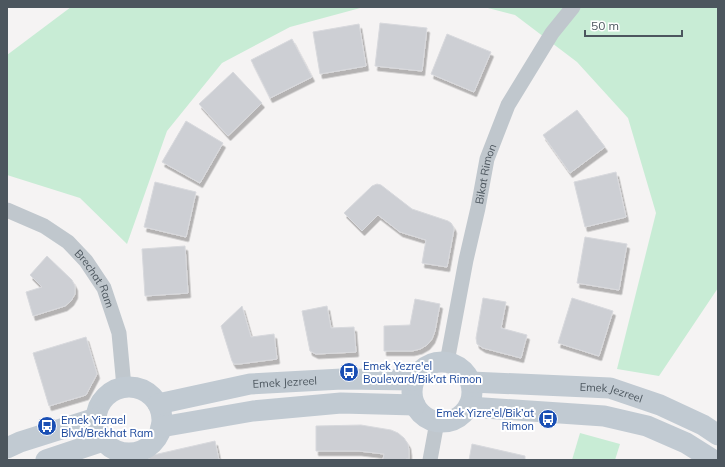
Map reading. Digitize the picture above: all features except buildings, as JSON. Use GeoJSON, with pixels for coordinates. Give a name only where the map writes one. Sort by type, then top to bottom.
{"type":"FeatureCollection","features":[{"type":"Feature","properties":{"kind":"main road"},"geometry":{"type":"LineString","coordinates":[[440,361],[448,362],[455,364],[468,375],[472,382],[473,395],[469,407],[459,417],[444,422],[437,422],[424,416],[418,411],[412,392],[414,380],[417,374],[427,365],[440,361]]}},
{"type":"Feature","properties":{"kind":"main road","name":"Emek Jezreel"},"geometry":{"type":"LineString","coordinates":[[158,404],[250,384],[342,379],[414,380]]}},
{"type":"Feature","properties":{"kind":"main road","name":"Emek Jezreel"},"geometry":{"type":"LineString","coordinates":[[472,382],[610,388],[660,404],[703,425],[718,435]]}},
{"type":"Feature","properties":{"kind":"main road"},"geometry":{"type":"LineString","coordinates":[[134,388],[144,390],[152,396],[158,404],[162,415],[161,427],[158,436],[153,443],[145,449],[128,453],[118,451],[103,441],[98,430],[96,418],[102,401],[108,395],[116,390],[134,388]]}},
{"type":"Feature","properties":{"kind":"main road"},"geometry":{"type":"LineString","coordinates":[[161,427],[253,411],[341,403],[415,404]]}},
{"type":"Feature","properties":{"kind":"main road"},"geometry":{"type":"LineString","coordinates":[[469,407],[604,416],[647,426],[686,443],[713,460]]}},
{"type":"Feature","properties":{"kind":"main road"},"geometry":{"type":"LineString","coordinates":[[7,448],[20,442],[96,418]]}},
{"type":"Feature","properties":{"kind":"main road"},"geometry":{"type":"LineString","coordinates":[[46,460],[103,441]]}},
{"type":"Feature","properties":{"kind":"street","name":"Bikat Rimon"},"geometry":{"type":"LineString","coordinates":[[448,362],[466,260],[487,159],[508,105],[552,33],[573,7]]}},
{"type":"Feature","properties":{"kind":"street","name":"Brechat Ram"},"geometry":{"type":"LineString","coordinates":[[7,210],[44,226],[68,242],[86,261],[104,288],[118,334],[124,388]]}},
{"type":"Feature","properties":{"kind":"street"},"geometry":{"type":"LineString","coordinates":[[430,460],[437,422]]}},
{"type":"Feature","properties":{"kind":"green space"},"geometry":{"type":"Polygon","coordinates":[[[71,7],[364,7],[290,27],[222,63],[167,131],[127,244],[80,198],[7,175],[7,55],[71,7]]]}},
{"type":"Feature","properties":{"kind":"green space"},"geometry":{"type":"Polygon","coordinates":[[[484,7],[718,7],[718,288],[659,376],[617,369],[656,213],[628,118],[577,62],[515,15],[484,7]]]}},
{"type":"Feature","properties":{"kind":"green space"},"geometry":{"type":"Polygon","coordinates":[[[580,433],[620,444],[615,460],[572,460],[580,433]]]}},
{"type":"Feature","properties":{"kind":"place","name":"Emek Yezre'el Boulevard/Bik'at Rimon"},"geometry":{"type":"Point","coordinates":[349,372]}},
{"type":"Feature","properties":{"kind":"place","name":"Emek Yizre’el/Bik’at Rimon"},"geometry":{"type":"Point","coordinates":[548,419]}},
{"type":"Feature","properties":{"kind":"place","name":"Emek Yizrael Blvd/Brekhat Ram"},"geometry":{"type":"Point","coordinates":[47,426]}}]}
